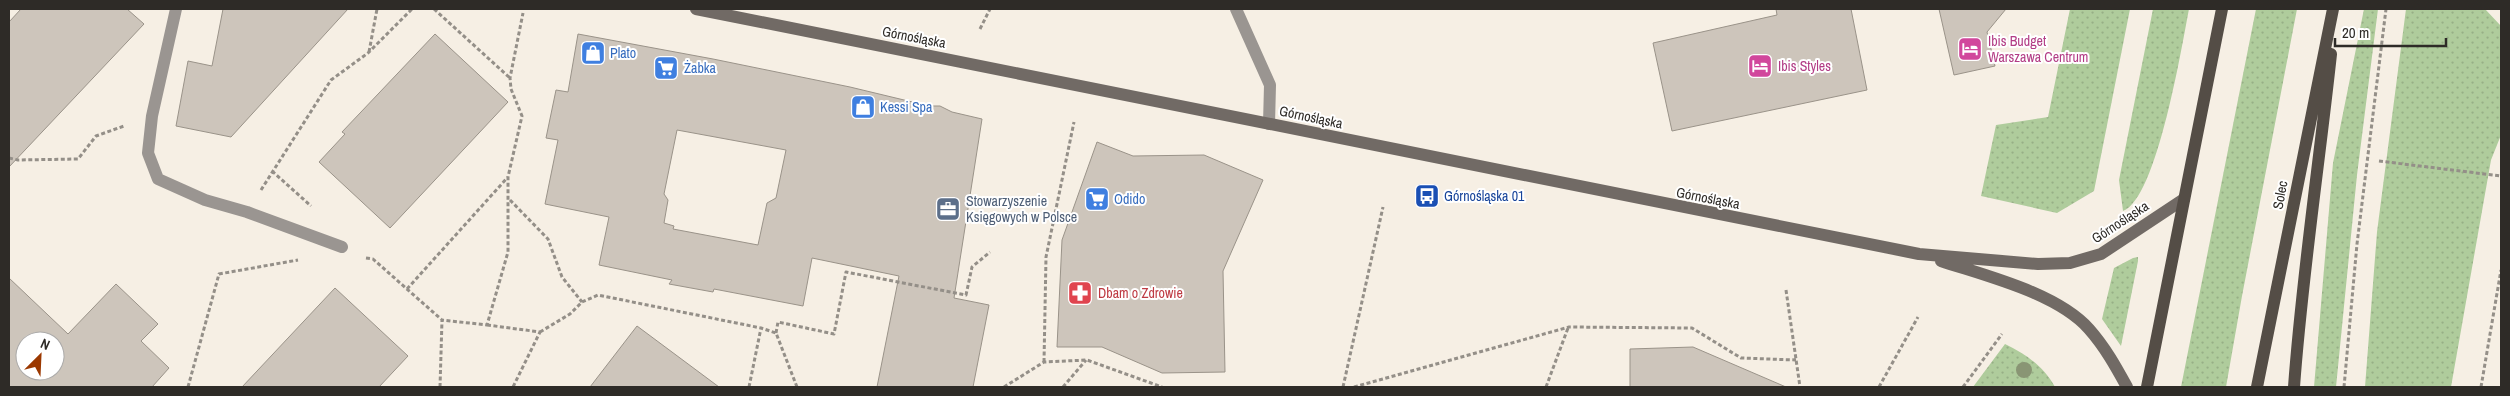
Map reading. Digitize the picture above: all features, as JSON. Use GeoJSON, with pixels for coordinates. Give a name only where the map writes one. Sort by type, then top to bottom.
{"type":"FeatureCollection","features":[{"type":"Feature","properties":{"kind":"main road"},"geometry":{"type":"LineString","coordinates":[[2147,387],[2222,9]]}},
{"type":"Feature","properties":{"kind":"main road"},"geometry":{"type":"LineString","coordinates":[[2294,387],[2300,303],[2317,186],[2335,9]]}},
{"type":"Feature","properties":{"kind":"main road","name":"Solec"},"geometry":{"type":"LineString","coordinates":[[2257,387],[2335,9]]}},
{"type":"Feature","properties":{"kind":"street"},"geometry":{"type":"LineString","coordinates":[[176,9],[152,116],[148,153],[158,178],[205,200],[247,212],[342,247]]}},
{"type":"Feature","properties":{"kind":"street","name":"Górnośląska"},"geometry":{"type":"LineString","coordinates":[[696,9],[1919,254],[2020,286],[2064,310],[2089,328],[2127,387]]}},
{"type":"Feature","properties":{"kind":"street"},"geometry":{"type":"LineString","coordinates":[[1236,9],[1270,86],[1269,124]]}},
{"type":"Feature","properties":{"kind":"street","name":"Górnośląska"},"geometry":{"type":"LineString","coordinates":[[1919,254],[2038,264],[2070,264],[2101,254],[2184,199]]}},
{"type":"Feature","properties":{"kind":"path"},"geometry":{"type":"LineString","coordinates":[[368,53],[377,9]]}},
{"type":"Feature","properties":{"kind":"path"},"geometry":{"type":"LineString","coordinates":[[247,212],[330,80],[368,53],[412,9]]}},
{"type":"Feature","properties":{"kind":"path"},"geometry":{"type":"LineString","coordinates":[[434,9],[510,78]]}},
{"type":"Feature","properties":{"kind":"path"},"geometry":{"type":"LineString","coordinates":[[980,29],[990,9]]}},
{"type":"Feature","properties":{"kind":"path"},"geometry":{"type":"LineString","coordinates":[[2344,387],[2357,244],[2386,9]]}},
{"type":"Feature","properties":{"kind":"path"},"geometry":{"type":"LineString","coordinates":[[487,325],[508,252],[510,200],[508,177],[522,116],[511,89],[510,78],[523,13]]}},
{"type":"Feature","properties":{"kind":"path"},"geometry":{"type":"LineString","coordinates":[[9,158],[18,160],[78,159],[96,136],[152,116]]}},
{"type":"Feature","properties":{"kind":"path"},"geometry":{"type":"LineString","coordinates":[[1044,362],[1046,257],[1074,122]]}},
{"type":"Feature","properties":{"kind":"path"},"geometry":{"type":"LineString","coordinates":[[2378,161],[2501,176]]}},
{"type":"Feature","properties":{"kind":"path"},"geometry":{"type":"LineString","coordinates":[[407,289],[508,177]]}},
{"type":"Feature","properties":{"kind":"path"},"geometry":{"type":"LineString","coordinates":[[510,200],[548,239],[562,277],[582,302]]}},
{"type":"Feature","properties":{"kind":"path"},"geometry":{"type":"LineString","coordinates":[[1343,387],[1384,207]]}},
{"type":"Feature","properties":{"kind":"path"},"geometry":{"type":"LineString","coordinates":[[797,387],[776,333],[778,322],[834,334],[846,272],[966,295],[972,267],[990,252]]}},
{"type":"Feature","properties":{"kind":"path"},"geometry":{"type":"LineString","coordinates":[[358,256],[373,259],[442,320],[540,332]]}},
{"type":"Feature","properties":{"kind":"path"},"geometry":{"type":"LineString","coordinates":[[188,387],[219,274],[305,259]]}},
{"type":"Feature","properties":{"kind":"path"},"geometry":{"type":"LineString","coordinates":[[2481,387],[2501,270]]}},
{"type":"Feature","properties":{"kind":"path"},"geometry":{"type":"LineString","coordinates":[[1786,290],[1800,387]]}},
{"type":"Feature","properties":{"kind":"path"},"geometry":{"type":"LineString","coordinates":[[513,387],[540,332],[570,314],[582,302],[598,295],[761,328],[776,333]]}},
{"type":"Feature","properties":{"kind":"path"},"geometry":{"type":"LineString","coordinates":[[1879,387],[1918,317]]}},
{"type":"Feature","properties":{"kind":"path"},"geometry":{"type":"LineString","coordinates":[[440,387],[442,320]]}},
{"type":"Feature","properties":{"kind":"path"},"geometry":{"type":"LineString","coordinates":[[1354,387],[1568,327],[1692,328],[1741,358],[1796,360]]}},
{"type":"Feature","properties":{"kind":"path"},"geometry":{"type":"LineString","coordinates":[[1546,387],[1568,327]]}},
{"type":"Feature","properties":{"kind":"path"},"geometry":{"type":"LineString","coordinates":[[749,387],[761,328]]}},
{"type":"Feature","properties":{"kind":"path"},"geometry":{"type":"LineString","coordinates":[[1963,387],[2002,334]]}},
{"type":"Feature","properties":{"kind":"path"},"geometry":{"type":"LineString","coordinates":[[1063,387],[1087,360]]}},
{"type":"Feature","properties":{"kind":"path"},"geometry":{"type":"LineString","coordinates":[[1004,387],[1044,362],[1087,360],[1162,387]]}},
{"type":"Feature","properties":{"kind":"green space"},"geometry":{"type":"Polygon","coordinates":[[[2070,9],[2130,9],[2094,191],[2057,213],[1981,196],[1996,125],[2048,117],[2070,9]]]}},
{"type":"Feature","properties":{"kind":"green space"},"geometry":{"type":"Polygon","coordinates":[[[2153,9],[2189,9],[2174,86],[2157,151],[2147,179],[2135,200],[2123,211],[2119,180],[2153,9]]]}},
{"type":"Feature","properties":{"kind":"green space"},"geometry":{"type":"Polygon","coordinates":[[[2256,9],[2297,9],[2226,387],[2181,387],[2256,9]]]}},
{"type":"Feature","properties":{"kind":"green space"},"geometry":{"type":"Polygon","coordinates":[[[2364,9],[2378,9],[2357,175],[2336,387],[2314,387],[2333,163],[2364,9]]]}},
{"type":"Feature","properties":{"kind":"green space"},"geometry":{"type":"Polygon","coordinates":[[[2406,9],[2485,9],[2501,26],[2501,135],[2491,160],[2451,387],[2365,387],[2377,232],[2406,9]]]}},
{"type":"Feature","properties":{"kind":"green space"},"geometry":{"type":"Polygon","coordinates":[[[2138,257],[2121,346],[2102,319],[2114,268],[2138,257]]]}},
{"type":"Feature","properties":{"kind":"green space"},"geometry":{"type":"Polygon","coordinates":[[[2005,344],[2034,362],[2046,373],[2055,387],[1973,387],[2005,344]]]}},
{"type":"Feature","properties":{"kind":"building"},"geometry":{"type":"Polygon","coordinates":[[[21,9],[127,9],[144,24],[9,167],[9,22],[21,9]]]}},
{"type":"Feature","properties":{"kind":"building"},"geometry":{"type":"Polygon","coordinates":[[[223,9],[348,9],[231,137],[176,126],[188,61],[212,66],[223,9]]]}},
{"type":"Feature","properties":{"kind":"building","name":"Ibis Styles"},"geometry":{"type":"Polygon","coordinates":[[[1776,9],[1851,9],[1867,90],[1672,131],[1653,43],[1777,15],[1776,9]]]}},
{"type":"Feature","properties":{"kind":"building","name":"Ibis Budget Warszawa Centrum"},"geometry":{"type":"Polygon","coordinates":[[[1939,9],[2006,9],[1987,32],[1995,66],[1954,75],[1939,9]]]}},
{"type":"Feature","properties":{"kind":"building"},"geometry":{"type":"Polygon","coordinates":[[[435,34],[508,102],[390,228],[319,162],[345,134],[342,132],[435,34]]]}},
{"type":"Feature","properties":{"kind":"building"},"geometry":{"type":"Polygon","coordinates":[[[578,34],[850,87],[929,106],[940,106],[952,112],[982,119],[954,298],[989,305],[973,387],[877,387],[899,276],[812,258],[803,306],[714,289],[713,292],[669,284],[672,280],[599,265],[609,217],[545,204],[558,140],[546,138],[556,90],[568,92],[578,34]],[[677,130],[664,194],[668,200],[664,223],[674,226],[673,229],[758,245],[767,203],[776,198],[786,150],[677,130]]]}},
{"type":"Feature","properties":{"kind":"building"},"geometry":{"type":"Polygon","coordinates":[[[1097,142],[1133,156],[1204,155],[1263,180],[1223,271],[1225,372],[1162,373],[1102,347],[1057,347],[1062,240],[1097,142]]]}},
{"type":"Feature","properties":{"kind":"building"},"geometry":{"type":"Polygon","coordinates":[[[9,278],[65,331],[15,331],[15,381],[65,381],[65,331],[68,334],[116,284],[158,324],[141,341],[169,368],[152,387],[9,387],[9,278]]]}},
{"type":"Feature","properties":{"kind":"building"},"geometry":{"type":"Polygon","coordinates":[[[335,288],[408,356],[379,387],[242,387],[335,288]]]}},
{"type":"Feature","properties":{"kind":"building"},"geometry":{"type":"Polygon","coordinates":[[[637,326],[719,387],[590,387],[637,326]]]}},
{"type":"Feature","properties":{"kind":"building"},"geometry":{"type":"Polygon","coordinates":[[[1693,347],[1786,387],[1630,387],[1630,349],[1693,347]]]}},
{"type":"Feature","properties":{"kind":"place","name":"Ibis Budget Warszawa Centrum"},"geometry":{"type":"Point","coordinates":[1970,49]}},
{"type":"Feature","properties":{"kind":"place","name":"Plato"},"geometry":{"type":"Point","coordinates":[593,53]}},
{"type":"Feature","properties":{"kind":"place","name":"Ibis Styles"},"geometry":{"type":"Point","coordinates":[1760,66]}},
{"type":"Feature","properties":{"kind":"place","name":"Żabka"},"geometry":{"type":"Point","coordinates":[666,68]}},
{"type":"Feature","properties":{"kind":"place","name":"Kessi Spa"},"geometry":{"type":"Point","coordinates":[863,107]}},
{"type":"Feature","properties":{"kind":"place","name":"Górnośląska 01"},"geometry":{"type":"Point","coordinates":[1427,196]}},
{"type":"Feature","properties":{"kind":"place","name":"Odido"},"geometry":{"type":"Point","coordinates":[1097,199]}},
{"type":"Feature","properties":{"kind":"place","name":"Stowarzyszenie Księgowych w Polsce"},"geometry":{"type":"Point","coordinates":[948,209]}},
{"type":"Feature","properties":{"kind":"place","name":"Dbam o Zdrowie"},"geometry":{"type":"Point","coordinates":[1080,293]}}]}
